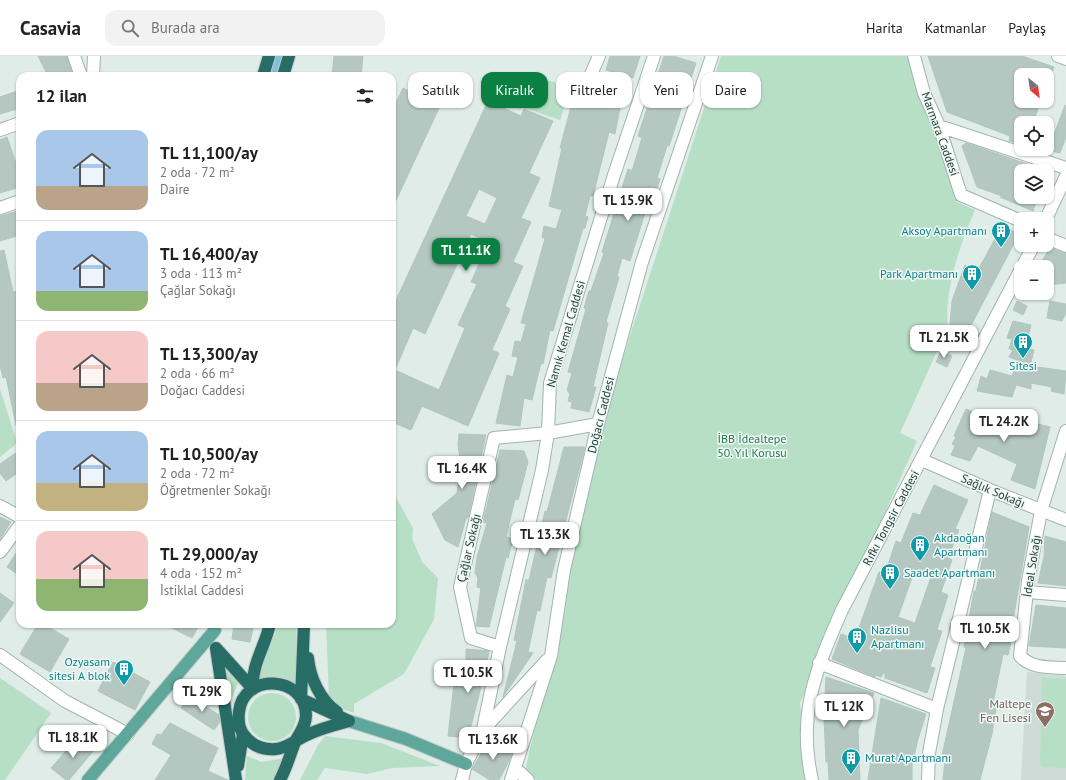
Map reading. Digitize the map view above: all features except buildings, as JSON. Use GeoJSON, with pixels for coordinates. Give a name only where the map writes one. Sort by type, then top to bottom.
{"type":"FeatureCollection","features":[{"type":"Feature","properties":{"kind":"highway"},"geometry":{"type":"LineString","coordinates":[[264,72],[269,56]]}},
{"type":"Feature","properties":{"kind":"highway"},"geometry":{"type":"LineString","coordinates":[[284,72],[289,56]]}},
{"type":"Feature","properties":{"kind":"highway"},"geometry":{"type":"LineString","coordinates":[[253,689],[252,676],[254,667],[269,628]]}},
{"type":"Feature","properties":{"kind":"highway"},"geometry":{"type":"LineString","coordinates":[[280,780],[288,764],[296,739],[305,724],[306,715],[301,699],[304,628]]}},
{"type":"Feature","properties":{"kind":"highway"},"geometry":{"type":"LineString","coordinates":[[304,628],[309,672],[322,696],[331,708],[349,721]]}},
{"type":"Feature","properties":{"kind":"highway"},"geometry":{"type":"LineString","coordinates":[[216,648],[253,689]]}},
{"type":"Feature","properties":{"kind":"highway"},"geometry":{"type":"LineString","coordinates":[[216,648],[236,780]]}},
{"type":"Feature","properties":{"kind":"highway"},"geometry":{"type":"LineString","coordinates":[[279,683],[291,689],[301,699],[349,721],[322,728],[296,739],[288,746],[268,750],[258,747],[250,742],[243,734],[239,722],[239,709],[242,701],[253,689],[261,685],[279,683]]}},
{"type":"Feature","properties":{"kind":"highway"},"geometry":{"type":"LineString","coordinates":[[236,780],[243,734]]}},
{"type":"Feature","properties":{"kind":"main road"},"geometry":{"type":"LineString","coordinates":[[88,780],[128,734],[214,628]]}},
{"type":"Feature","properties":{"kind":"main road"},"geometry":{"type":"LineString","coordinates":[[215,628],[216,648]]}},
{"type":"Feature","properties":{"kind":"main road"},"geometry":{"type":"LineString","coordinates":[[349,721],[406,739],[466,764]]}},
{"type":"Feature","properties":{"kind":"street"},"geometry":{"type":"LineString","coordinates":[[74,56],[80,72]]}},
{"type":"Feature","properties":{"kind":"street"},"geometry":{"type":"LineString","coordinates":[[93,72],[94,56]]}},
{"type":"Feature","properties":{"kind":"street"},"geometry":{"type":"LineString","coordinates":[[592,72],[599,56]]}},
{"type":"Feature","properties":{"kind":"street","name":"Namık Kemal Caddesi"},"geometry":{"type":"LineString","coordinates":[[462,780],[466,764],[483,729],[500,647],[542,470],[548,433],[550,383],[614,176],[654,56]]}},
{"type":"Feature","properties":{"kind":"street","name":"Doğacı Caddesi"},"geometry":{"type":"LineString","coordinates":[[513,774],[551,656],[564,570],[598,424],[642,262],[712,56]]}},
{"type":"Feature","properties":{"kind":"street","name":"Marmara Caddesi"},"geometry":{"type":"LineString","coordinates":[[914,56],[924,94],[940,126],[961,195],[1014,219]]}},
{"type":"Feature","properties":{"kind":"street"},"geometry":{"type":"LineString","coordinates":[[1058,56],[1066,59]]}},
{"type":"Feature","properties":{"kind":"street"},"geometry":{"type":"LineString","coordinates":[[0,130],[16,124]]}},
{"type":"Feature","properties":{"kind":"street"},"geometry":{"type":"LineString","coordinates":[[940,126],[1066,168]]}},
{"type":"Feature","properties":{"kind":"street"},"geometry":{"type":"LineString","coordinates":[[1049,212],[1066,176]]}},
{"type":"Feature","properties":{"kind":"street"},"geometry":{"type":"LineString","coordinates":[[0,208],[16,202]]}},
{"type":"Feature","properties":{"kind":"street"},"geometry":{"type":"LineString","coordinates":[[1054,241],[1066,246]]}},
{"type":"Feature","properties":{"kind":"street","name":"Rıfkı Tongsir Caddesi"},"geometry":{"type":"LineString","coordinates":[[812,780],[807,758],[808,705],[819,663],[842,610],[1014,283]]}},
{"type":"Feature","properties":{"kind":"street","name":"Çağlar Sokağı"},"geometry":{"type":"LineString","coordinates":[[500,647],[471,638],[460,587],[494,438],[548,433],[598,424]]}},
{"type":"Feature","properties":{"kind":"street","name":"İdeal Sokağı"},"geometry":{"type":"LineString","coordinates":[[1066,431],[1041,511],[1027,592],[1020,656],[1026,663],[1035,666],[1066,668]]}},
{"type":"Feature","properties":{"kind":"street","name":"Sağlık Sokağı"},"geometry":{"type":"LineString","coordinates":[[922,460],[990,490],[1066,520]]}},
{"type":"Feature","properties":{"kind":"street"},"geometry":{"type":"LineString","coordinates":[[928,780],[929,753],[937,709],[990,490]]}},
{"type":"Feature","properties":{"kind":"street"},"geometry":{"type":"LineString","coordinates":[[0,506],[16,516]]}},
{"type":"Feature","properties":{"kind":"street"},"geometry":{"type":"LineString","coordinates":[[0,552],[16,530]]}},
{"type":"Feature","properties":{"kind":"street"},"geometry":{"type":"LineString","coordinates":[[1027,592],[1066,595]]}},
{"type":"Feature","properties":{"kind":"street"},"geometry":{"type":"LineString","coordinates":[[0,655],[65,702],[128,734]]}},
{"type":"Feature","properties":{"kind":"street"},"geometry":{"type":"LineString","coordinates":[[483,729],[551,656]]}},
{"type":"Feature","properties":{"kind":"street"},"geometry":{"type":"LineString","coordinates":[[819,663],[937,709]]}},
{"type":"Feature","properties":{"kind":"street"},"geometry":{"type":"LineString","coordinates":[[513,774],[528,780]]}},
{"type":"Feature","properties":{"kind":"shaded area","name":"Maltepe Fen Lisesi"},"geometry":{"type":"Polygon","coordinates":[[[1027,672],[1066,676],[1066,780],[1021,780],[1027,672]]]}},
{"type":"Feature","properties":{"kind":"green space","name":"İBB İdealtepe 50. Yıl Korusu"},"geometry":{"type":"Polygon","coordinates":[[[721,56],[908,56],[957,202],[975,210],[954,267],[948,298],[948,327],[900,433],[917,441],[800,703],[808,780],[537,780],[525,772],[598,441],[629,339],[704,108],[761,108],[761,72],[716,72],[721,56]]]}},
{"type":"Feature","properties":{"kind":"green space"},"geometry":{"type":"Polygon","coordinates":[[[548,81],[556,83],[556,108],[564,108],[560,120],[525,108],[548,108],[548,81]]]}},
{"type":"Feature","properties":{"kind":"green space"},"geometry":{"type":"Polygon","coordinates":[[[0,389],[16,444],[0,457],[0,389]]]}},
{"type":"Feature","properties":{"kind":"green space"},"geometry":{"type":"Polygon","coordinates":[[[396,497],[413,528],[412,538],[422,562],[438,578],[434,619],[404,674],[354,704],[354,713],[336,707],[329,696],[326,628],[396,628],[396,497]]]}},
{"type":"Feature","properties":{"kind":"green space"},"geometry":{"type":"Polygon","coordinates":[[[277,628],[296,628],[297,689],[255,678],[277,628]]]}},
{"type":"Feature","properties":{"kind":"green space"},"geometry":{"type":"Polygon","coordinates":[[[222,667],[239,681],[232,697],[230,711],[222,667]]]}},
{"type":"Feature","properties":{"kind":"green space"},"geometry":{"type":"Polygon","coordinates":[[[0,678],[51,713],[5,780],[0,780],[0,678]]]}},
{"type":"Feature","properties":{"kind":"green space"},"geometry":{"type":"Polygon","coordinates":[[[1042,678],[1066,679],[1066,768],[1043,767],[1040,764],[1042,678]]]}},
{"type":"Feature","properties":{"kind":"green space"},"geometry":{"type":"Polygon","coordinates":[[[272,693],[281,695],[289,700],[294,708],[296,717],[294,726],[289,734],[281,739],[272,741],[263,739],[255,734],[250,726],[248,717],[250,708],[255,700],[263,695],[272,693]]]}},
{"type":"Feature","properties":{"kind":"green space"},"geometry":{"type":"Polygon","coordinates":[[[325,736],[381,743],[440,766],[392,768],[367,774],[325,768],[317,780],[300,780],[318,745],[325,736]]]}},
{"type":"Feature","properties":{"kind":"green space"},"geometry":{"type":"Polygon","coordinates":[[[247,756],[262,762],[285,758],[274,780],[245,780],[247,756]]]}},
{"type":"Feature","properties":{"kind":"waterway"},"geometry":{"type":"LineString","coordinates":[[273,72],[278,56]]}},
{"type":"Feature","properties":{"kind":"place","name":"Aksoy Apartmanı"},"geometry":{"type":"Point","coordinates":[1001,248]}},
{"type":"Feature","properties":{"kind":"place","name":"Park Apartmanı"},"geometry":{"type":"Point","coordinates":[972,291]}},
{"type":"Feature","properties":{"kind":"place","name":"Sitesi"},"geometry":{"type":"Point","coordinates":[1023,359]}},
{"type":"Feature","properties":{"kind":"place","name":"Akdaoğan Apartmanı"},"geometry":{"type":"Point","coordinates":[920,562]}},
{"type":"Feature","properties":{"kind":"place","name":"Saadet Apartmanı"},"geometry":{"type":"Point","coordinates":[890,590]}},
{"type":"Feature","properties":{"kind":"place","name":"Nazlisu Apartmanı"},"geometry":{"type":"Point","coordinates":[857,654]}},
{"type":"Feature","properties":{"kind":"place","name":"Ozyasam sitesi A blok"},"geometry":{"type":"Point","coordinates":[124,686]}},
{"type":"Feature","properties":{"kind":"place","name":"Maltepe Fen Lisesi"},"geometry":{"type":"Point","coordinates":[1045,728]}},
{"type":"Feature","properties":{"kind":"place","name":"Murat Apartmanı"},"geometry":{"type":"Point","coordinates":[851,775]}}]}
